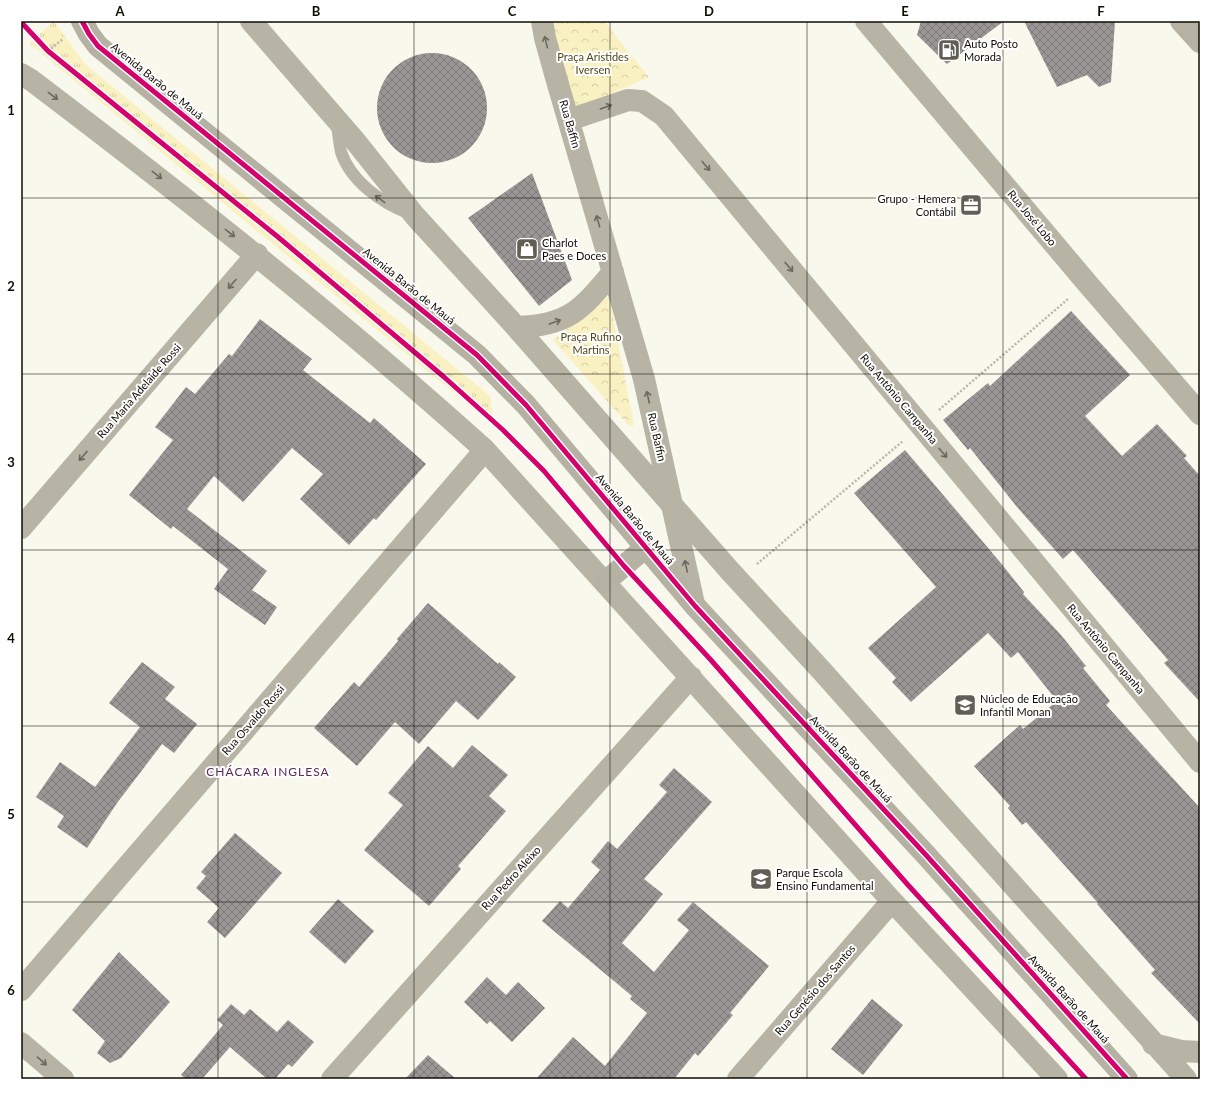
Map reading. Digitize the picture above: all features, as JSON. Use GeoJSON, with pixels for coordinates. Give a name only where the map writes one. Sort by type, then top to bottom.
{"type":"FeatureCollection","features":[{"type":"Feature","properties":{"kind":"street","name":"Avenida Barão de Mauá"},"geometry":{"type":"LineString","coordinates":[[82,21],[88,34],[98,46],[477,354],[526,405],[694,604],[926,855],[1127,1079]]}},
{"type":"Feature","properties":{"kind":"street"},"geometry":{"type":"LineString","coordinates":[[251,21],[336,120],[415,216],[516,327],[738,580],[821,670],[1153,1044],[1186,1079]]}},
{"type":"Feature","properties":{"kind":"street","name":"Rua Baffin"},"geometry":{"type":"LineString","coordinates":[[542,21],[545,38],[644,379],[694,604]]}},
{"type":"Feature","properties":{"kind":"street","name":"Rua José Lobo"},"geometry":{"type":"LineString","coordinates":[[866,21],[1087,283],[1200,414]]}},
{"type":"Feature","properties":{"kind":"street"},"geometry":{"type":"LineString","coordinates":[[1181,21],[1200,42]]}},
{"type":"Feature","properties":{"kind":"street"},"geometry":{"type":"LineString","coordinates":[[21,74],[131,155],[257,254],[485,450],[892,901],[1057,1079]]}},
{"type":"Feature","properties":{"kind":"street","name":"Rua Antônio Campanha"},"geometry":{"type":"LineString","coordinates":[[569,120],[628,100],[642,101],[664,116],[1200,762]]}},
{"type":"Feature","properties":{"kind":"street","name":"Rua Maria Adelaide Rossi"},"geometry":{"type":"LineString","coordinates":[[21,528],[257,254]]}},
{"type":"Feature","properties":{"kind":"street"},"geometry":{"type":"LineString","coordinates":[[516,327],[546,326],[565,319],[578,310],[592,297],[613,272]]}},
{"type":"Feature","properties":{"kind":"street","name":"Rua Osvaldo Rossi"},"geometry":{"type":"LineString","coordinates":[[21,990],[485,450]]}},
{"type":"Feature","properties":{"kind":"street"},"geometry":{"type":"LineString","coordinates":[[605,582],[646,547]]}},
{"type":"Feature","properties":{"kind":"street","name":"Rua Pedro Aleixo"},"geometry":{"type":"LineString","coordinates":[[332,1079],[690,677]]}},
{"type":"Feature","properties":{"kind":"street","name":"Rua Genésio dos Santos"},"geometry":{"type":"LineString","coordinates":[[738,1079],[892,901]]}},
{"type":"Feature","properties":{"kind":"street"},"geometry":{"type":"LineString","coordinates":[[21,1043],[63,1079]]}},
{"type":"Feature","properties":{"kind":"street"},"geometry":{"type":"LineString","coordinates":[[1153,1044],[1181,1051],[1200,1052]]}},
{"type":"Feature","properties":{"kind":"path"},"geometry":{"type":"LineString","coordinates":[[42,45],[54,56]]}},
{"type":"Feature","properties":{"kind":"path"},"geometry":{"type":"LineString","coordinates":[[738,580],[921,426],[1087,283]]}},
{"type":"Feature","properties":{"kind":"green space"},"geometry":{"type":"Polygon","coordinates":[[[54,21],[85,64],[490,396],[494,426],[29,43],[54,21]]]}},
{"type":"Feature","properties":{"kind":"green space","name":"Praça Aristides Iversen"},"geometry":{"type":"Polygon","coordinates":[[[550,21],[604,21],[649,77],[571,112],[550,21]]]}},
{"type":"Feature","properties":{"kind":"green space","name":"Praça Rufino Martins"},"geometry":{"type":"Polygon","coordinates":[[[609,296],[634,425],[630,427],[553,340],[609,296]]]}},
{"type":"Feature","properties":{"kind":"building","name":"Auto Posto Morada"},"geometry":{"type":"Polygon","coordinates":[[[921,21],[1004,21],[947,64],[917,35],[921,21]]]}},
{"type":"Feature","properties":{"kind":"building"},"geometry":{"type":"Polygon","coordinates":[[[1024,21],[1115,21],[1111,82],[1099,87],[1087,75],[1057,87],[1024,21]]]}},
{"type":"Feature","properties":{"kind":"building"},"geometry":{"type":"Polygon","coordinates":[[[432,53],[443,54],[453,58],[471,69],[482,87],[486,97],[486,119],[482,129],[471,147],[453,158],[443,162],[432,163],[421,162],[411,158],[393,147],[382,129],[378,119],[377,108],[378,97],[382,87],[393,69],[411,58],[421,54],[432,53]]]}},
{"type":"Feature","properties":{"kind":"building","name":"Charlot Paes e Doces"},"geometry":{"type":"Polygon","coordinates":[[[532,173],[572,280],[539,306],[468,218],[532,173]]]}},
{"type":"Feature","properties":{"kind":"building"},"geometry":{"type":"Polygon","coordinates":[[[1071,311],[1130,375],[1085,416],[1122,456],[1157,424],[1187,456],[1184,458],[1200,476],[1200,702],[1164,663],[1168,660],[1073,550],[1063,559],[1017,507],[970,448],[968,450],[943,420],[988,383],[990,386],[1071,311]]]}},
{"type":"Feature","properties":{"kind":"building"},"geometry":{"type":"Polygon","coordinates":[[[260,319],[312,359],[303,370],[370,423],[374,418],[426,464],[376,520],[374,518],[349,545],[300,499],[323,474],[292,448],[243,502],[214,476],[187,509],[267,571],[252,590],[277,607],[265,625],[214,589],[228,569],[173,526],[171,529],[129,495],[173,440],[155,427],[186,387],[195,394],[229,354],[232,356],[260,319]]]}},
{"type":"Feature","properties":{"kind":"building"},"geometry":{"type":"Polygon","coordinates":[[[905,450],[1000,562],[1024,592],[1023,594],[1061,635],[1086,666],[1083,668],[1110,701],[1106,705],[1200,808],[1200,1024],[1151,973],[1155,970],[1097,904],[1098,903],[1026,822],[1022,825],[1008,808],[1010,806],[974,766],[1020,725],[1023,729],[1057,701],[1018,652],[1011,658],[988,633],[911,702],[892,682],[896,678],[868,648],[936,587],[854,493],[905,450]]]}},
{"type":"Feature","properties":{"kind":"building"},"geometry":{"type":"Polygon","coordinates":[[[428,603],[498,664],[499,662],[516,677],[478,720],[456,701],[419,744],[395,722],[357,766],[314,728],[354,682],[359,687],[428,603]]]}},
{"type":"Feature","properties":{"kind":"building"},"geometry":{"type":"Polygon","coordinates":[[[142,662],[175,687],[165,699],[197,724],[174,753],[162,744],[117,803],[87,848],[57,827],[64,816],[36,797],[60,762],[95,787],[140,727],[109,703],[142,662]]]}},
{"type":"Feature","properties":{"kind":"building"},"geometry":{"type":"Polygon","coordinates":[[[472,745],[508,775],[489,796],[506,811],[458,866],[461,869],[429,906],[364,850],[403,805],[388,793],[428,746],[453,768],[472,745]]]}},
{"type":"Feature","properties":{"kind":"building"},"geometry":{"type":"Polygon","coordinates":[[[674,768],[712,802],[644,879],[663,894],[622,943],[654,972],[689,930],[677,920],[693,902],[769,966],[730,1013],[733,1015],[698,1056],[695,1053],[674,1079],[536,1079],[573,1037],[605,1066],[647,1013],[630,999],[632,996],[542,921],[560,901],[568,908],[600,870],[591,862],[608,841],[617,849],[667,792],[659,785],[674,768]]]}},
{"type":"Feature","properties":{"kind":"building"},"geometry":{"type":"Polygon","coordinates":[[[235,833],[282,873],[225,938],[207,922],[219,908],[196,888],[206,876],[201,872],[235,833]]]}},
{"type":"Feature","properties":{"kind":"building"},"geometry":{"type":"Polygon","coordinates":[[[338,899],[374,931],[345,964],[309,932],[338,899]]]}},
{"type":"Feature","properties":{"kind":"building"},"geometry":{"type":"Polygon","coordinates":[[[119,952],[170,1002],[121,1058],[110,1063],[97,1053],[105,1041],[72,1010],[119,952]]]}},
{"type":"Feature","properties":{"kind":"building"},"geometry":{"type":"Polygon","coordinates":[[[487,977],[506,995],[518,982],[545,1008],[512,1042],[490,1021],[487,1024],[464,1002],[487,977]]]}},
{"type":"Feature","properties":{"kind":"building"},"geometry":{"type":"Polygon","coordinates":[[[872,999],[903,1025],[863,1075],[831,1049],[872,999]]]}},
{"type":"Feature","properties":{"kind":"building"},"geometry":{"type":"Polygon","coordinates":[[[231,1004],[244,1015],[250,1009],[277,1032],[288,1020],[314,1042],[292,1067],[288,1064],[275,1079],[267,1079],[230,1047],[202,1079],[186,1079],[181,1075],[223,1025],[217,1020],[231,1004]]]}},
{"type":"Feature","properties":{"kind":"building"},"geometry":{"type":"Polygon","coordinates":[[[428,1055],[456,1079],[405,1079],[428,1055]]]}},
{"type":"Feature","properties":{"kind":"cycle path"},"geometry":{"type":"LineString","coordinates":[[82,21],[98,46],[477,355],[526,405],[695,606],[926,855],[1127,1079]]}},
{"type":"Feature","properties":{"kind":"cycle path"},"geometry":{"type":"LineString","coordinates":[[21,22],[48,51],[278,237],[444,377],[503,430],[544,471],[624,566],[710,659],[908,885],[1086,1079]]}},
{"type":"Feature","properties":{"kind":"place","name":"Auto Posto Morada"},"geometry":{"type":"Point","coordinates":[949,50]}},
{"type":"Feature","properties":{"kind":"place","name":"Grupo - Hemera Contábil"},"geometry":{"type":"Point","coordinates":[971,205]}},
{"type":"Feature","properties":{"kind":"place","name":"Charlot Paes e Doces"},"geometry":{"type":"Point","coordinates":[527,249]}},
{"type":"Feature","properties":{"kind":"place","name":"Núcleo de Educação Infantil Monan"},"geometry":{"type":"Point","coordinates":[965,705]}},
{"type":"Feature","properties":{"kind":"place","name":"Parque Escola Ensino Fundamental"},"geometry":{"type":"Point","coordinates":[761,879]}},
{"type":"Feature","properties":{"kind":"district","name":"CHÁCARA INGLESA"},"geometry":{"type":"Point","coordinates":[268,772]}}]}
